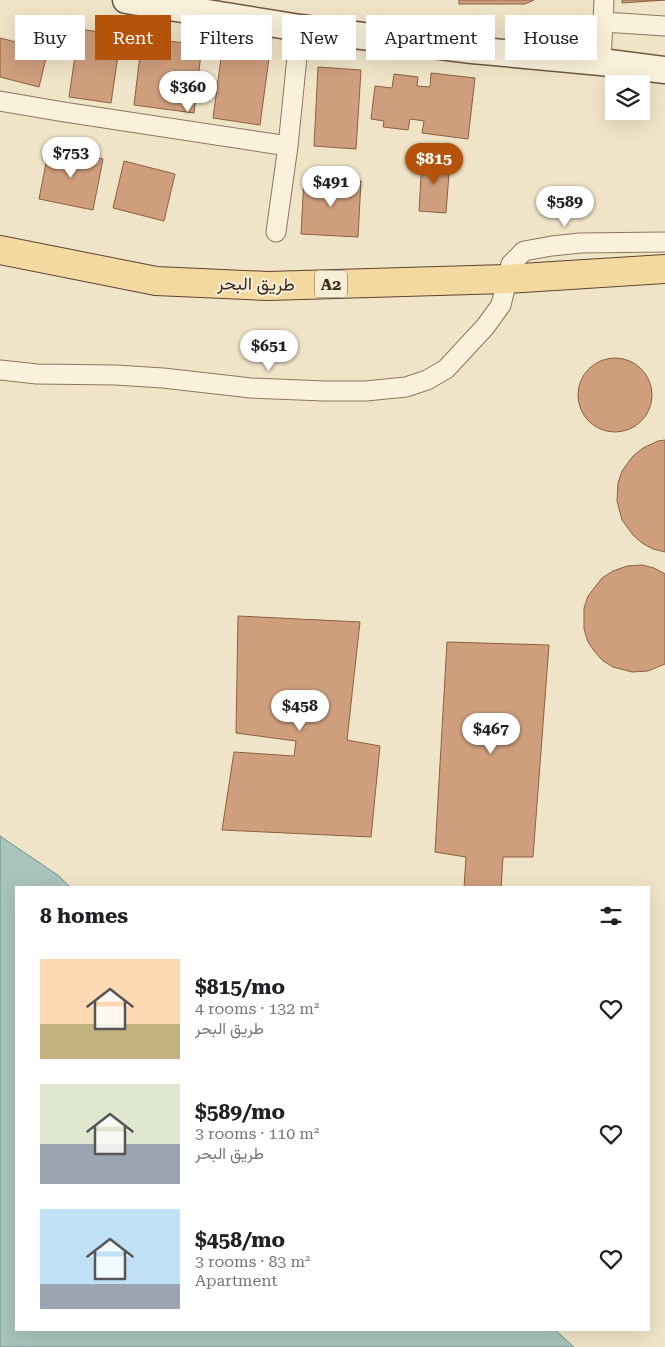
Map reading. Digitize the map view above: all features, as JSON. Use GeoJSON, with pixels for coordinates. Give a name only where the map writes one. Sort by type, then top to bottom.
{"type":"FeatureCollection","features":[{"type":"Feature","properties":{"kind":"main road"},"geometry":{"type":"LineString","coordinates":[[126,0],[282,25]]}},
{"type":"Feature","properties":{"kind":"main road"},"geometry":{"type":"LineString","coordinates":[[356,35],[472,50],[665,70]]}},
{"type":"Feature","properties":{"kind":"main road","name":"طريق البحر"},"geometry":{"type":"LineString","coordinates":[[0,250],[156,281],[268,286],[506,279],[665,269]]}},
{"type":"Feature","properties":{"kind":"street"},"geometry":{"type":"LineString","coordinates":[[601,62],[604,0]]}},
{"type":"Feature","properties":{"kind":"street"},"geometry":{"type":"LineString","coordinates":[[604,22],[665,26]]}},
{"type":"Feature","properties":{"kind":"street"},"geometry":{"type":"LineString","coordinates":[[276,232],[288,146],[297,60]]}},
{"type":"Feature","properties":{"kind":"street"},"geometry":{"type":"LineString","coordinates":[[0,101],[288,146]]}},
{"type":"Feature","properties":{"kind":"street"},"geometry":{"type":"LineString","coordinates":[[0,370],[37,374],[116,375],[163,378],[251,388],[366,391],[406,387],[427,380],[446,369],[485,328],[501,305],[511,264],[524,251],[580,243],[665,242]]}},
{"type":"Feature","properties":{"kind":"water"},"geometry":{"type":"Polygon","coordinates":[[[0,836],[59,876],[69,886],[15,886],[15,1331],[556,1331],[574,1347],[0,1347],[0,836]]]}},
{"type":"Feature","properties":{"kind":"building"},"geometry":{"type":"Polygon","coordinates":[[[459,0],[534,0],[525,4],[459,4],[459,0]]]}},
{"type":"Feature","properties":{"kind":"building"},"geometry":{"type":"Polygon","coordinates":[[[622,0],[665,0],[622,3],[622,0]]]}},
{"type":"Feature","properties":{"kind":"building"},"geometry":{"type":"Polygon","coordinates":[[[85,30],[95,31],[95,60],[117,60],[111,103],[69,97],[74,60],[85,60],[85,30]]]}},
{"type":"Feature","properties":{"kind":"building"},"geometry":{"type":"Polygon","coordinates":[[[0,38],[15,42],[15,60],[46,60],[39,87],[0,77],[0,38]]]}},
{"type":"Feature","properties":{"kind":"building"},"geometry":{"type":"Polygon","coordinates":[[[171,41],[181,43],[181,60],[200,60],[194,113],[134,105],[139,60],[171,60],[171,41]]]}},
{"type":"Feature","properties":{"kind":"building"},"geometry":{"type":"Polygon","coordinates":[[[221,60],[269,60],[260,125],[213,118],[221,60]]]}},
{"type":"Feature","properties":{"kind":"building"},"geometry":{"type":"Polygon","coordinates":[[[318,67],[361,70],[356,149],[314,146],[318,67]]]}},
{"type":"Feature","properties":{"kind":"building"},"geometry":{"type":"Polygon","coordinates":[[[431,73],[475,78],[468,139],[422,133],[424,121],[410,119],[408,130],[383,127],[384,121],[371,119],[375,86],[392,88],[394,74],[418,77],[417,86],[430,87],[431,73]]]}},
{"type":"Feature","properties":{"kind":"building"},"geometry":{"type":"Polygon","coordinates":[[[49,148],[103,159],[93,210],[39,199],[49,148]]]}},
{"type":"Feature","properties":{"kind":"building"},"geometry":{"type":"Polygon","coordinates":[[[422,158],[450,160],[446,213],[419,211],[422,158]]]}},
{"type":"Feature","properties":{"kind":"building"},"geometry":{"type":"Polygon","coordinates":[[[124,161],[175,174],[164,221],[113,208],[124,161]]]}},
{"type":"Feature","properties":{"kind":"building"},"geometry":{"type":"Polygon","coordinates":[[[304,178],[361,181],[358,237],[301,234],[304,178]]]}},
{"type":"Feature","properties":{"kind":"building"},"geometry":{"type":"Polygon","coordinates":[[[615,358],[629,361],[641,369],[649,381],[652,395],[649,409],[641,421],[629,429],[615,432],[601,429],[589,421],[581,409],[578,395],[581,381],[589,369],[601,361],[615,358]]]}},
{"type":"Feature","properties":{"kind":"building"},"geometry":{"type":"Polygon","coordinates":[[[665,440],[665,552],[653,549],[633,535],[622,520],[617,501],[618,483],[622,471],[633,456],[643,448],[665,440]]]}},
{"type":"Feature","properties":{"kind":"building"},"geometry":{"type":"Polygon","coordinates":[[[642,565],[654,568],[665,574],[665,664],[648,671],[632,672],[613,667],[602,660],[595,652],[588,642],[584,629],[584,608],[588,596],[602,578],[613,571],[627,566],[642,565]]]}},
{"type":"Feature","properties":{"kind":"building"},"geometry":{"type":"Polygon","coordinates":[[[238,616],[360,622],[347,740],[380,746],[371,837],[222,830],[234,752],[294,756],[296,741],[236,733],[238,616]]]}},
{"type":"Feature","properties":{"kind":"building"},"geometry":{"type":"Polygon","coordinates":[[[447,642],[549,645],[533,857],[503,857],[501,886],[464,886],[466,857],[435,852],[447,642]]]}}]}
